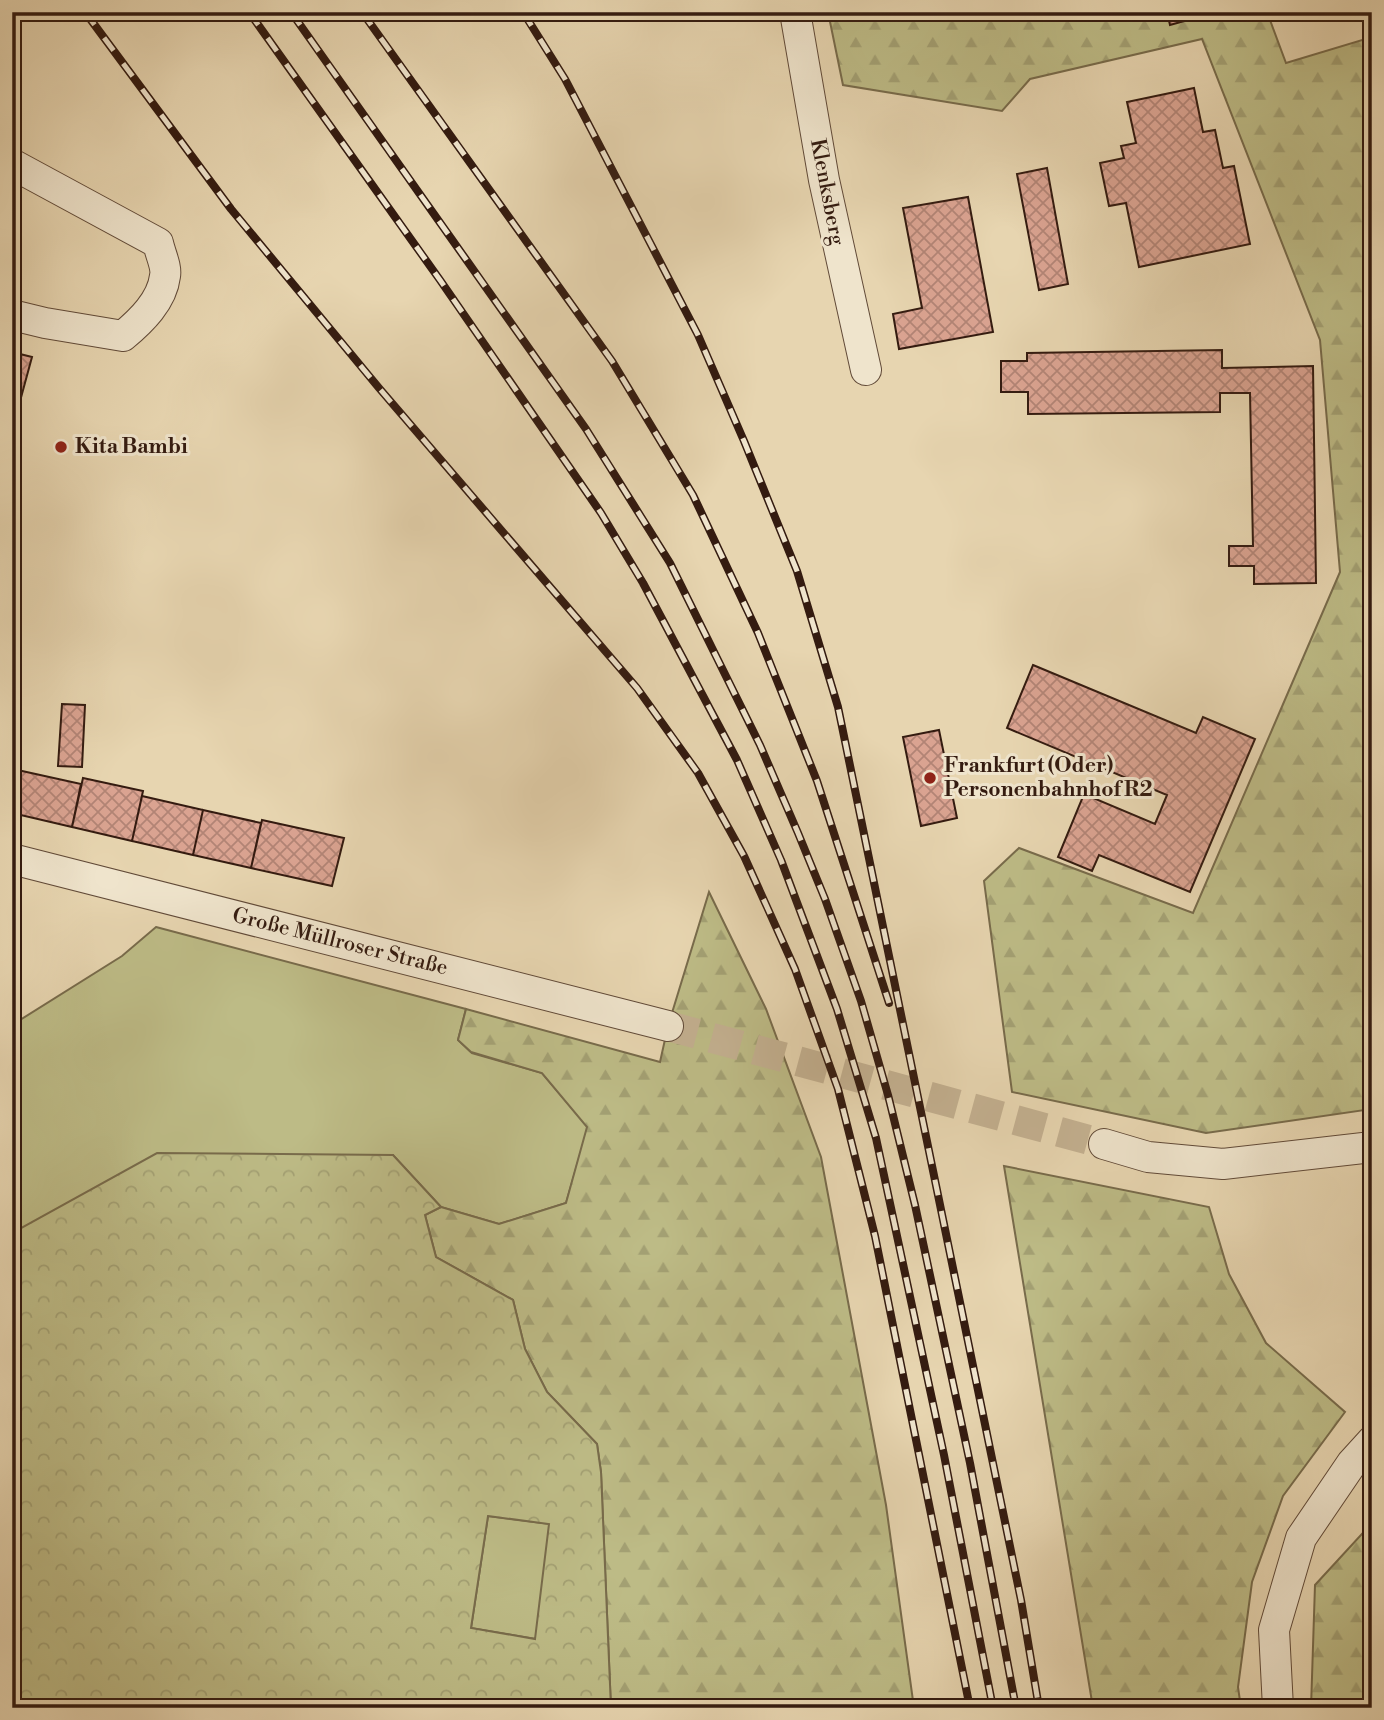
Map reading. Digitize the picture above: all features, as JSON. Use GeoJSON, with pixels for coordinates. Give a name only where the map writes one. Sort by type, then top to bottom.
{"type":"FeatureCollection","features":[{"type":"Feature","properties":{"kind":"street","name":"Klenksberg"},"geometry":{"type":"LineString","coordinates":[[795,12],[824,180],[866,370]]}},
{"type":"Feature","properties":{"kind":"street"},"geometry":{"type":"LineString","coordinates":[[12,164],[158,243],[166,275],[158,297],[139,323],[123,336],[12,315]]}},
{"type":"Feature","properties":{"kind":"street","name":"Große Müllroser Straße"},"geometry":{"type":"LineString","coordinates":[[12,860],[668,1026]]}},
{"type":"Feature","properties":{"kind":"street"},"geometry":{"type":"LineString","coordinates":[[1104,1144],[1149,1157],[1223,1164],[1372,1147]]}},
{"type":"Feature","properties":{"kind":"street"},"geometry":{"type":"LineString","coordinates":[[1278,1708],[1274,1630],[1301,1538],[1352,1463],[1372,1441]]}},
{"type":"Feature","properties":{"kind":"green space"},"geometry":{"type":"Polygon","coordinates":[[[828,12],[1267,12],[1286,63],[1372,37],[1372,1109],[1206,1133],[1012,1092],[984,881],[1019,848],[1193,913],[1340,572],[1320,340],[1202,39],[1030,79],[1002,111],[843,85],[828,12]]]}},
{"type":"Feature","properties":{"kind":"green space"},"geometry":{"type":"Polygon","coordinates":[[[709,892],[766,1009],[821,1157],[886,1505],[914,1708],[611,1708],[601,1472],[597,1444],[547,1392],[525,1349],[513,1300],[436,1257],[425,1215],[441,1207],[499,1224],[566,1203],[587,1127],[542,1073],[471,1052],[458,1040],[466,1009],[660,1062],[668,1026],[709,892]]]}},
{"type":"Feature","properties":{"kind":"green space"},"geometry":{"type":"Polygon","coordinates":[[[156,927],[466,1009],[458,1040],[472,1053],[542,1073],[588,1127],[566,1203],[499,1224],[441,1207],[393,1155],[12,1233],[12,1025],[122,956],[156,927]]]}},
{"type":"Feature","properties":{"kind":"green space"},"geometry":{"type":"Polygon","coordinates":[[[157,1153],[393,1155],[441,1207],[425,1215],[436,1257],[513,1300],[525,1349],[547,1392],[597,1444],[601,1472],[611,1708],[12,1708],[12,1233],[157,1153]],[[488,1516],[471,1628],[535,1639],[549,1524],[488,1516]]]}},
{"type":"Feature","properties":{"kind":"green space"},"geometry":{"type":"Polygon","coordinates":[[[1004,1166],[1209,1207],[1229,1274],[1266,1343],[1345,1412],[1283,1496],[1252,1582],[1238,1687],[1241,1708],[1093,1708],[1004,1166]]]}},
{"type":"Feature","properties":{"kind":"green space"},"geometry":{"type":"Polygon","coordinates":[[[488,1516],[550,1524],[536,1639],[471,1628],[488,1516]]]}},
{"type":"Feature","properties":{"kind":"green space"},"geometry":{"type":"Polygon","coordinates":[[[1372,1523],[1372,1708],[1311,1708],[1315,1585],[1372,1523]]]}},
{"type":"Feature","properties":{"kind":"building"},"geometry":{"type":"Polygon","coordinates":[[[1167,12],[1193,12],[1195,18],[1170,25],[1167,12]]]}},
{"type":"Feature","properties":{"kind":"building"},"geometry":{"type":"Polygon","coordinates":[[[1194,88],[1203,132],[1215,130],[1223,168],[1234,166],[1250,244],[1139,267],[1126,203],[1109,206],[1100,163],[1124,158],[1121,146],[1136,143],[1127,102],[1194,88]]]}},
{"type":"Feature","properties":{"kind":"building"},"geometry":{"type":"Polygon","coordinates":[[[1047,168],[1068,284],[1039,290],[1017,174],[1047,168]]]}},
{"type":"Feature","properties":{"kind":"building"},"geometry":{"type":"Polygon","coordinates":[[[968,197],[993,332],[899,349],[893,314],[922,308],[903,208],[968,197]]]}},
{"type":"Feature","properties":{"kind":"building"},"geometry":{"type":"Polygon","coordinates":[[[1222,350],[1222,368],[1313,366],[1316,583],[1254,584],[1254,566],[1229,566],[1229,546],[1253,546],[1250,393],[1220,393],[1220,412],[1028,414],[1028,392],[1001,392],[1001,361],[1027,361],[1027,353],[1222,350]]]}},
{"type":"Feature","properties":{"kind":"building","name":"Kita Bambi"},"geometry":{"type":"Polygon","coordinates":[[[12,352],[32,357],[16,416],[12,416],[12,352]]]}},
{"type":"Feature","properties":{"kind":"building"},"geometry":{"type":"Polygon","coordinates":[[[1033,665],[1196,733],[1203,717],[1255,739],[1190,892],[1099,855],[1092,871],[1058,857],[1084,794],[1155,824],[1167,795],[1007,728],[1033,665]]]}},
{"type":"Feature","properties":{"kind":"building"},"geometry":{"type":"Polygon","coordinates":[[[12,669],[20,669],[15,731],[12,731],[12,669]]]}},
{"type":"Feature","properties":{"kind":"building"},"geometry":{"type":"Polygon","coordinates":[[[62,704],[85,705],[82,767],[58,766],[62,704]]]}},
{"type":"Feature","properties":{"kind":"building","name":"Frankfurt (Oder) Personenbahnhof R2"},"geometry":{"type":"Polygon","coordinates":[[[939,730],[957,818],[921,826],[903,737],[939,730]]]}},
{"type":"Feature","properties":{"kind":"building"},"geometry":{"type":"Polygon","coordinates":[[[13,769],[81,784],[72,827],[12,813],[13,769]]]}},
{"type":"Feature","properties":{"kind":"building"},"geometry":{"type":"Polygon","coordinates":[[[83,778],[143,791],[132,841],[72,827],[83,778]]]}},
{"type":"Feature","properties":{"kind":"building"},"geometry":{"type":"Polygon","coordinates":[[[142,796],[203,810],[193,855],[132,841],[142,796]]]}},
{"type":"Feature","properties":{"kind":"building"},"geometry":{"type":"Polygon","coordinates":[[[203,810],[261,823],[251,868],[193,855],[203,810]]]}},
{"type":"Feature","properties":{"kind":"building"},"geometry":{"type":"Polygon","coordinates":[[[262,820],[344,838],[332,886],[251,868],[262,820]]]}},
{"type":"Feature","properties":{"kind":"tunnel"},"geometry":{"type":"LineString","coordinates":[[668,1026],[1104,1144]]}},
{"type":"Feature","properties":{"kind":"railway"},"geometry":{"type":"LineString","coordinates":[[85,12],[231,209],[379,388],[637,688],[698,773],[744,856],[795,969],[838,1089],[875,1236],[970,1708]]}},
{"type":"Feature","properties":{"kind":"railway"},"geometry":{"type":"LineString","coordinates":[[249,12],[440,280],[601,513],[643,583],[737,760],[781,860],[837,1009],[876,1138],[944,1455],[993,1708]]}},
{"type":"Feature","properties":{"kind":"railway"},"geometry":{"type":"LineString","coordinates":[[291,12],[586,429],[670,563],[760,745],[798,833],[825,899],[861,1001],[888,1095],[915,1205],[970,1463],[1016,1708]]}},
{"type":"Feature","properties":{"kind":"railway"},"geometry":{"type":"LineString","coordinates":[[362,12],[612,361],[693,495],[758,633],[817,781],[889,1003]]}},
{"type":"Feature","properties":{"kind":"railway"},"geometry":{"type":"LineString","coordinates":[[523,12],[565,79],[698,335],[797,571],[838,707],[1021,1600],[1039,1708]]}},
{"type":"Feature","properties":{"kind":"place","name":"Kita Bambi"},"geometry":{"type":"Point","coordinates":[61,447]}},
{"type":"Feature","properties":{"kind":"place","name":"Frankfurt (Oder) Personenbahnhof R2"},"geometry":{"type":"Point","coordinates":[930,778]}}]}
